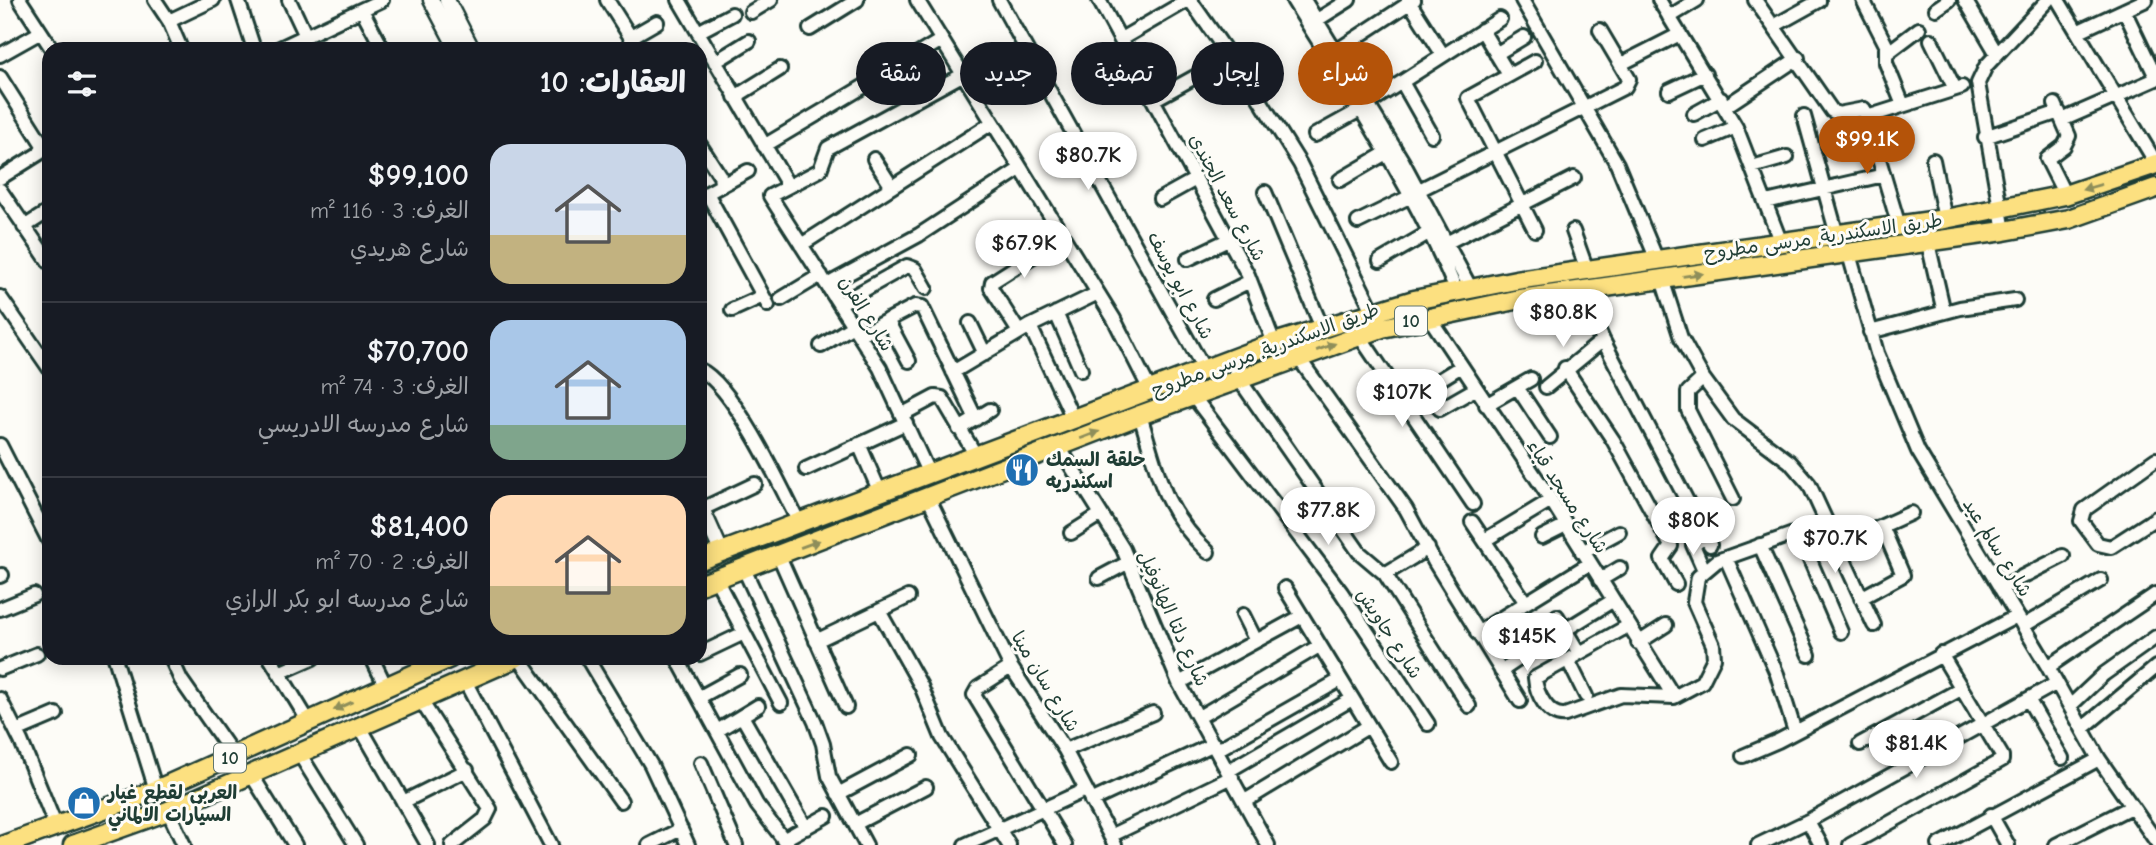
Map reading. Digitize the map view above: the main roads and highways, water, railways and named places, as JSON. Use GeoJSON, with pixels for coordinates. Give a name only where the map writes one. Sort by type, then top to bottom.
{"type":"FeatureCollection","features":[{"type":"Feature","properties":{"kind":"main road","name":"طريق الاسكندرية, مرسى مطروح"},"geometry":{"type":"LineString","coordinates":[[707,557],[873,492],[1274,343],[1373,311],[1463,289],[2000,209],[2065,195],[2156,163]]}},
{"type":"Feature","properties":{"kind":"main road","name":"طريق الاسكندرية, مرسى مطروح"},"geometry":{"type":"LineString","coordinates":[[708,582],[929,499],[1140,415],[1359,335],[1429,317],[1581,290],[2004,231],[2082,215],[2156,188]]}},
{"type":"Feature","properties":{"kind":"main road"},"geometry":{"type":"LineString","coordinates":[[873,492],[877,519]]}},
{"type":"Feature","properties":{"kind":"main road","name":"10"},"geometry":{"type":"LineString","coordinates":[[13,844],[156,790],[435,665]]}},
{"type":"Feature","properties":{"kind":"main road","name":"10"},"geometry":{"type":"LineString","coordinates":[[76,845],[168,811],[500,665]]}},
{"type":"Feature","properties":{"kind":"place","name":"حلقة السمك اسكندريه"},"geometry":{"type":"Point","coordinates":[1022,470]}},
{"type":"Feature","properties":{"kind":"place","name":"العربي لقطع غيار السيارات الالماني"},"geometry":{"type":"Point","coordinates":[84,803]}}]}
